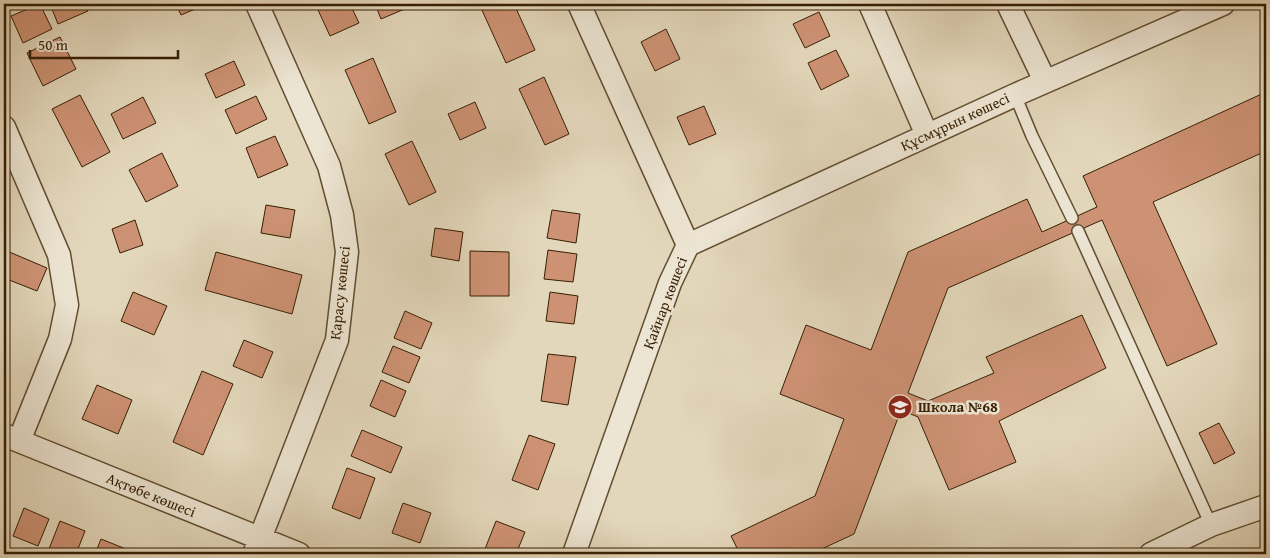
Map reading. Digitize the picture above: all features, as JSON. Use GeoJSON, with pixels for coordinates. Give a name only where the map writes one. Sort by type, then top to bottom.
{"type":"FeatureCollection","features":[{"type":"Feature","properties":{"kind":"street","name":"Қарасу көшесі"},"geometry":{"type":"LineString","coordinates":[[257,4],[329,166],[342,215],[347,252],[337,340],[257,547]]}},
{"type":"Feature","properties":{"kind":"street","name":"Қайнар көшесі"},"geometry":{"type":"LineString","coordinates":[[574,554],[670,283],[688,245],[579,4]]}},
{"type":"Feature","properties":{"kind":"street"},"geometry":{"type":"LineString","coordinates":[[870,4],[927,135]]}},
{"type":"Feature","properties":{"kind":"street"},"geometry":{"type":"LineString","coordinates":[[1008,4],[1045,81]]}},
{"type":"Feature","properties":{"kind":"street","name":"Құсмұрын көшесі"},"geometry":{"type":"LineString","coordinates":[[688,245],[1015,94],[1223,4]]}},
{"type":"Feature","properties":{"kind":"street"},"geometry":{"type":"LineString","coordinates":[[4,127],[10,154],[59,255],[68,305],[60,339],[11,438]]}},
{"type":"Feature","properties":{"kind":"street","name":"Ақтөбе көшесі"},"geometry":{"type":"LineString","coordinates":[[11,438],[257,547],[299,554]]}},
{"type":"Feature","properties":{"kind":"street"},"geometry":{"type":"LineString","coordinates":[[1152,554],[1211,525],[1266,506]]}},
{"type":"Feature","properties":{"kind":"lane"},"geometry":{"type":"LineString","coordinates":[[1015,94],[1032,136],[1072,218]]}},
{"type":"Feature","properties":{"kind":"lane"},"geometry":{"type":"LineString","coordinates":[[1078,231],[1211,525]]}},
{"type":"Feature","properties":{"kind":"building"},"geometry":{"type":"Polygon","coordinates":[[[40,4],[52,29],[23,43],[11,16],[40,4]]]}},
{"type":"Feature","properties":{"kind":"building"},"geometry":{"type":"Polygon","coordinates":[[[50,4],[85,4],[88,11],[58,24],[50,4]]]}},
{"type":"Feature","properties":{"kind":"building"},"geometry":{"type":"Polygon","coordinates":[[[176,4],[207,4],[181,15],[176,4]]]}},
{"type":"Feature","properties":{"kind":"building"},"geometry":{"type":"Polygon","coordinates":[[[333,4],[350,4],[359,23],[330,36],[318,10],[333,4]]]}},
{"type":"Feature","properties":{"kind":"building"},"geometry":{"type":"Polygon","coordinates":[[[375,4],[414,4],[414,5],[381,19],[375,4]]]}},
{"type":"Feature","properties":{"kind":"building"},"geometry":{"type":"Polygon","coordinates":[[[492,4],[514,4],[535,50],[506,63],[481,8],[492,4]]]}},
{"type":"Feature","properties":{"kind":"building"},"geometry":{"type":"Polygon","coordinates":[[[819,12],[830,36],[805,48],[793,24],[819,12]]]}},
{"type":"Feature","properties":{"kind":"building"},"geometry":{"type":"Polygon","coordinates":[[[666,29],[680,59],[655,71],[641,42],[666,29]]]}},
{"type":"Feature","properties":{"kind":"building"},"geometry":{"type":"Polygon","coordinates":[[[60,37],[76,69],[43,86],[27,53],[60,37]]]}},
{"type":"Feature","properties":{"kind":"building"},"geometry":{"type":"Polygon","coordinates":[[[836,50],[849,76],[821,90],[808,63],[836,50]]]}},
{"type":"Feature","properties":{"kind":"building"},"geometry":{"type":"Polygon","coordinates":[[[373,58],[396,112],[369,124],[345,70],[373,58]]]}},
{"type":"Feature","properties":{"kind":"building"},"geometry":{"type":"Polygon","coordinates":[[[234,61],[245,85],[216,98],[205,74],[234,61]]]}},
{"type":"Feature","properties":{"kind":"building"},"geometry":{"type":"Polygon","coordinates":[[[544,77],[569,134],[545,145],[519,89],[544,77]]]}},
{"type":"Feature","properties":{"kind":"building"},"geometry":{"type":"Polygon","coordinates":[[[1266,92],[1266,151],[1153,202],[1217,344],[1167,366],[1102,220],[948,288],[908,393],[928,401],[994,373],[986,357],[1082,315],[1106,368],[999,421],[1016,462],[949,490],[918,417],[901,410],[854,534],[811,554],[740,554],[731,536],[815,496],[844,419],[780,394],[806,325],[871,350],[908,252],[1027,199],[1042,232],[1097,207],[1083,176],[1266,92]]]}},
{"type":"Feature","properties":{"kind":"building"},"geometry":{"type":"Polygon","coordinates":[[[80,95],[110,152],[82,167],[52,109],[80,95]]]}},
{"type":"Feature","properties":{"kind":"building"},"geometry":{"type":"Polygon","coordinates":[[[256,96],[267,119],[236,134],[225,110],[256,96]]]}},
{"type":"Feature","properties":{"kind":"building"},"geometry":{"type":"Polygon","coordinates":[[[143,97],[156,123],[123,139],[111,114],[143,97]]]}},
{"type":"Feature","properties":{"kind":"building"},"geometry":{"type":"Polygon","coordinates":[[[475,102],[486,128],[460,140],[448,114],[475,102]]]}},
{"type":"Feature","properties":{"kind":"building"},"geometry":{"type":"Polygon","coordinates":[[[704,106],[716,134],[689,145],[677,117],[704,106]]]}},
{"type":"Feature","properties":{"kind":"building"},"geometry":{"type":"Polygon","coordinates":[[[275,136],[288,165],[258,178],[246,148],[275,136]]]}},
{"type":"Feature","properties":{"kind":"building"},"geometry":{"type":"Polygon","coordinates":[[[412,141],[436,192],[409,205],[385,154],[412,141]]]}},
{"type":"Feature","properties":{"kind":"building"},"geometry":{"type":"Polygon","coordinates":[[[162,153],[178,186],[146,202],[129,170],[162,153]]]}},
{"type":"Feature","properties":{"kind":"building"},"geometry":{"type":"Polygon","coordinates":[[[266,205],[295,210],[290,238],[261,233],[266,205]]]}},
{"type":"Feature","properties":{"kind":"building"},"geometry":{"type":"Polygon","coordinates":[[[552,210],[580,214],[576,243],[547,238],[552,210]]]}},
{"type":"Feature","properties":{"kind":"building"},"geometry":{"type":"Polygon","coordinates":[[[135,220],[143,245],[120,253],[112,229],[135,220]]]}},
{"type":"Feature","properties":{"kind":"building"},"geometry":{"type":"Polygon","coordinates":[[[435,228],[463,232],[459,261],[431,256],[435,228]]]}},
{"type":"Feature","properties":{"kind":"building"},"geometry":{"type":"Polygon","coordinates":[[[548,250],[577,254],[573,282],[544,279],[548,250]]]}},
{"type":"Feature","properties":{"kind":"building"},"geometry":{"type":"Polygon","coordinates":[[[7,251],[47,268],[37,291],[4,278],[4,259],[7,251]]]}},
{"type":"Feature","properties":{"kind":"building"},"geometry":{"type":"Polygon","coordinates":[[[470,251],[509,252],[509,296],[470,296],[470,251]]]}},
{"type":"Feature","properties":{"kind":"building"},"geometry":{"type":"Polygon","coordinates":[[[216,252],[302,275],[292,314],[205,290],[216,252]]]}},
{"type":"Feature","properties":{"kind":"building"},"geometry":{"type":"Polygon","coordinates":[[[133,292],[167,306],[154,335],[121,321],[133,292]]]}},
{"type":"Feature","properties":{"kind":"building"},"geometry":{"type":"Polygon","coordinates":[[[550,292],[578,296],[574,324],[546,321],[550,292]]]}},
{"type":"Feature","properties":{"kind":"building"},"geometry":{"type":"Polygon","coordinates":[[[405,311],[432,323],[421,349],[394,338],[405,311]]]}},
{"type":"Feature","properties":{"kind":"building"},"geometry":{"type":"Polygon","coordinates":[[[244,340],[273,352],[262,378],[233,366],[244,340]]]}},
{"type":"Feature","properties":{"kind":"building"},"geometry":{"type":"Polygon","coordinates":[[[393,346],[420,357],[409,383],[382,372],[393,346]]]}},
{"type":"Feature","properties":{"kind":"building"},"geometry":{"type":"Polygon","coordinates":[[[548,354],[576,357],[568,405],[541,401],[548,354]]]}},
{"type":"Feature","properties":{"kind":"building"},"geometry":{"type":"Polygon","coordinates":[[[202,371],[233,384],[203,455],[173,442],[202,371]]]}},
{"type":"Feature","properties":{"kind":"building"},"geometry":{"type":"Polygon","coordinates":[[[381,380],[406,391],[395,417],[370,406],[381,380]]]}},
{"type":"Feature","properties":{"kind":"building"},"geometry":{"type":"Polygon","coordinates":[[[97,385],[132,400],[118,434],[82,419],[97,385]]]}},
{"type":"Feature","properties":{"kind":"building"},"geometry":{"type":"Polygon","coordinates":[[[1219,423],[1235,453],[1214,464],[1199,433],[1219,423]]]}},
{"type":"Feature","properties":{"kind":"building"},"geometry":{"type":"Polygon","coordinates":[[[362,430],[402,447],[391,473],[351,456],[362,430]]]}},
{"type":"Feature","properties":{"kind":"building"},"geometry":{"type":"Polygon","coordinates":[[[529,435],[555,444],[538,490],[512,480],[529,435]]]}},
{"type":"Feature","properties":{"kind":"building"},"geometry":{"type":"Polygon","coordinates":[[[347,468],[375,478],[360,519],[332,508],[347,468]]]}},
{"type":"Feature","properties":{"kind":"building"},"geometry":{"type":"Polygon","coordinates":[[[403,503],[431,513],[420,543],[392,533],[403,503]]]}},
{"type":"Feature","properties":{"kind":"building"},"geometry":{"type":"Polygon","coordinates":[[[24,508],[49,519],[38,546],[13,536],[24,508]]]}},
{"type":"Feature","properties":{"kind":"building"},"geometry":{"type":"Polygon","coordinates":[[[60,521],[85,531],[76,554],[62,554],[49,549],[60,521]]]}},
{"type":"Feature","properties":{"kind":"building"},"geometry":{"type":"Polygon","coordinates":[[[496,521],[525,532],[516,554],[483,554],[496,521]]]}},
{"type":"Feature","properties":{"kind":"building"},"geometry":{"type":"Polygon","coordinates":[[[101,539],[126,549],[124,554],[95,554],[101,539]]]}},
{"type":"Feature","properties":{"kind":"place","name":"Школа №68"},"geometry":{"type":"Point","coordinates":[900,407]}}]}
